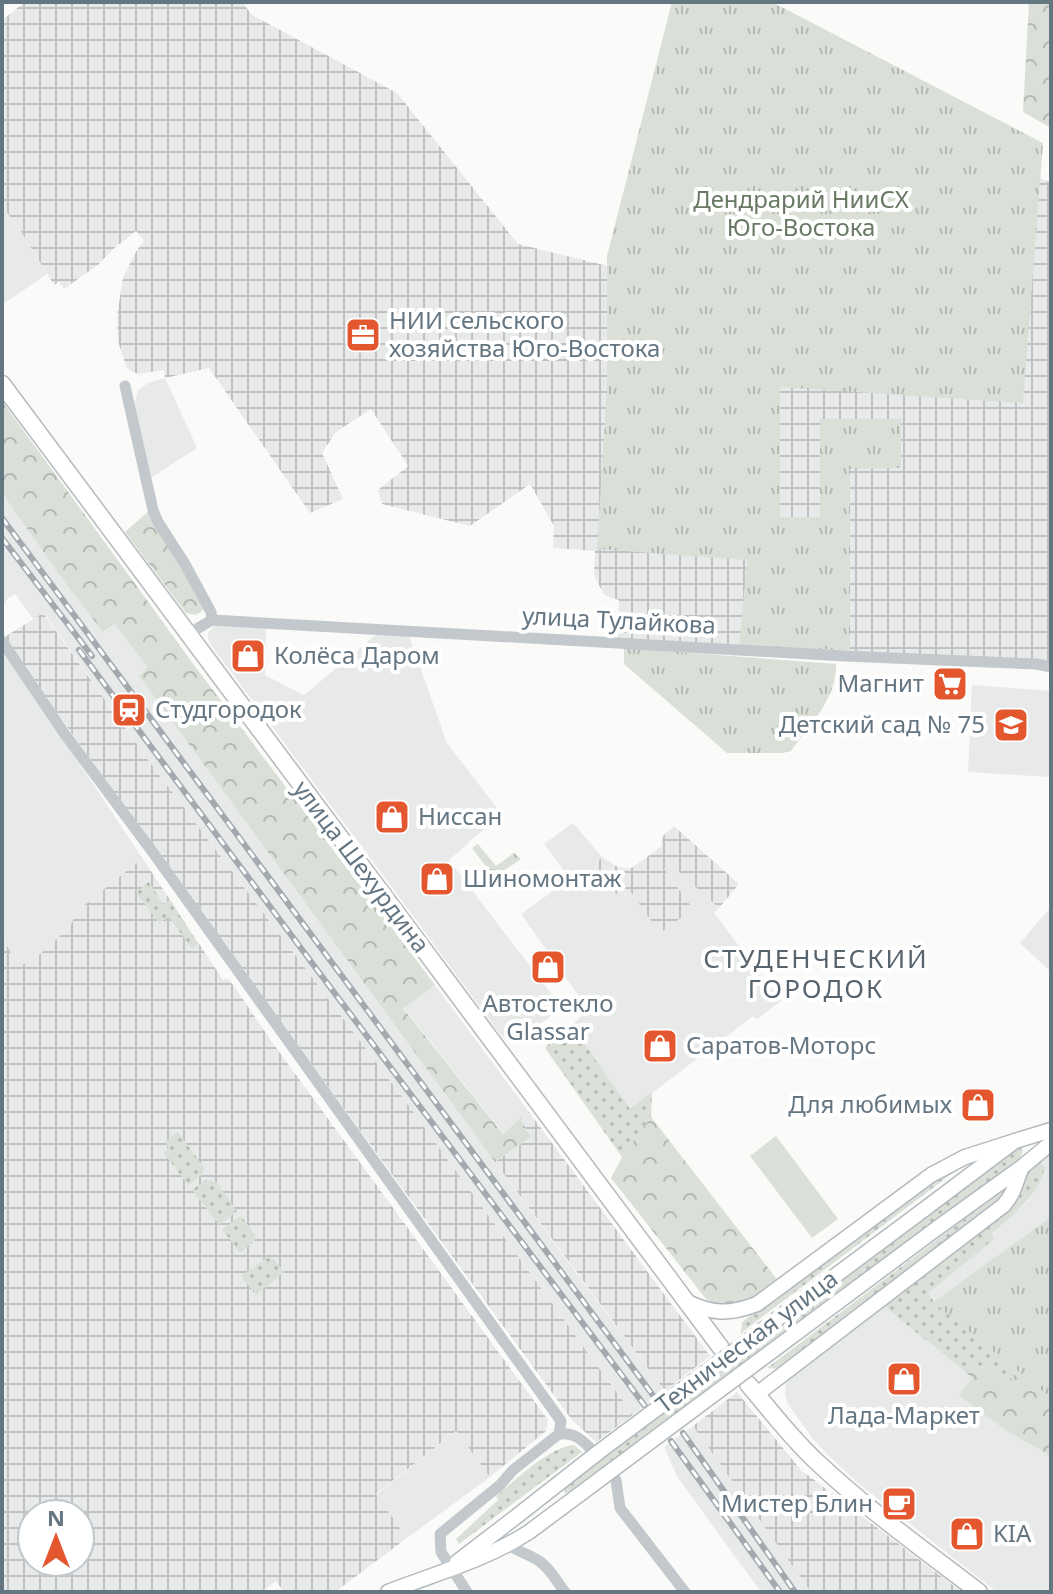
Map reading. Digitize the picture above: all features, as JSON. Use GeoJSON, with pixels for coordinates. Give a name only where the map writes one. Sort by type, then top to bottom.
{"type":"FeatureCollection","features":[{"type":"Feature","properties":{"kind":"main road","name":"улица Шехурдина"},"geometry":{"type":"LineString","coordinates":[[2,384],[721,1348]]}},
{"type":"Feature","properties":{"kind":"main road","name":"Техническая улица"},"geometry":{"type":"LineString","coordinates":[[451,1567],[612,1442],[1017,1140],[1051,1130]]}},
{"type":"Feature","properties":{"kind":"main road"},"geometry":{"type":"LineString","coordinates":[[685,1301],[717,1312],[731,1312],[757,1304],[931,1175],[965,1157],[1017,1140]]}},
{"type":"Feature","properties":{"kind":"main road","name":"Техническая улица"},"geometry":{"type":"LineString","coordinates":[[388,1592],[477,1560],[529,1532],[1051,1143]]}},
{"type":"Feature","properties":{"kind":"main road"},"geometry":{"type":"LineString","coordinates":[[979,1592],[853,1494],[816,1461],[752,1389],[1004,1205],[1014,1193],[1026,1164]]}},
{"type":"Feature","properties":{"kind":"street"},"geometry":{"type":"LineString","coordinates":[[125,386],[153,510],[211,612],[212,620],[188,634]]}},
{"type":"Feature","properties":{"kind":"street","name":"улица Тулайкова"},"geometry":{"type":"LineString","coordinates":[[212,620],[1051,667]]}},
{"type":"Feature","properties":{"kind":"street"},"geometry":{"type":"LineString","coordinates":[[2,641],[64,733],[561,1421],[559,1434]]}},
{"type":"Feature","properties":{"kind":"street"},"geometry":{"type":"LineString","coordinates":[[1017,1140],[1029,1141],[1033,1146],[1034,1153],[1026,1164]]}},
{"type":"Feature","properties":{"kind":"street"},"geometry":{"type":"LineString","coordinates":[[467,1592],[441,1552],[440,1534],[559,1434],[571,1433],[589,1447]]}},
{"type":"Feature","properties":{"kind":"street"},"geometry":{"type":"LineString","coordinates":[[616,1480],[620,1508],[685,1592]]}},
{"type":"Feature","properties":{"kind":"street"},"geometry":{"type":"LineString","coordinates":[[509,1545],[545,1566],[565,1592]]}},
{"type":"Feature","properties":{"kind":"shaded area","name":"НИИ сельского хозяйства Юго-Востока"},"geometry":{"type":"Polygon","coordinates":[[[25,2],[242,2],[252,15],[397,93],[518,244],[612,267],[770,393],[1038,177],[1051,183],[1051,663],[618,638],[619,600],[604,595],[594,575],[595,551],[553,548],[554,526],[530,484],[470,526],[382,504],[378,490],[408,466],[371,409],[336,432],[322,453],[343,499],[310,513],[209,368],[165,378],[164,370],[138,374],[127,369],[118,341],[117,317],[123,277],[144,241],[136,231],[99,264],[64,289],[59,282],[54,285],[2,206],[2,20],[25,2]]]}},
{"type":"Feature","properties":{"kind":"shaded area"},"geometry":{"type":"Polygon","coordinates":[[[2,206],[47,274],[2,305],[2,206]]]}},
{"type":"Feature","properties":{"kind":"shaded area"},"geometry":{"type":"Polygon","coordinates":[[[165,378],[197,448],[149,479],[133,409],[138,390],[165,378]]]}},
{"type":"Feature","properties":{"kind":"shaded area"},"geometry":{"type":"Polygon","coordinates":[[[2,493],[104,632],[115,624],[149,667],[139,676],[665,1391],[633,1415],[406,1102],[151,764],[44,613],[33,619],[15,594],[2,606],[2,493]]]}},
{"type":"Feature","properties":{"kind":"shaded area"},"geometry":{"type":"Polygon","coordinates":[[[43,613],[151,764],[406,1102],[633,1415],[596,1442],[572,1420],[3,638],[43,613]]]}},
{"type":"Feature","properties":{"kind":"shaded area"},"geometry":{"type":"Polygon","coordinates":[[[217,625],[266,628],[265,675],[304,695],[377,634],[409,636],[447,743],[503,816],[449,860],[562,1008],[515,1042],[505,1039],[211,645],[208,633],[217,625]]]}},
{"type":"Feature","properties":{"kind":"shaded area"},"geometry":{"type":"Polygon","coordinates":[[[2,647],[141,856],[137,859],[139,862],[77,911],[70,927],[19,968],[2,937],[2,647]]]}},
{"type":"Feature","properties":{"kind":"shaded area","name":"Детский сад № 75"},"geometry":{"type":"Polygon","coordinates":[[[972,685],[1051,691],[1051,777],[968,772],[972,685]]]}},
{"type":"Feature","properties":{"kind":"shaded area"},"geometry":{"type":"Polygon","coordinates":[[[573,823],[602,857],[595,865],[621,899],[671,864],[719,908],[714,913],[781,1001],[757,1019],[753,1016],[630,1110],[571,1025],[589,1010],[521,914],[570,879],[544,844],[573,823]]]}},
{"type":"Feature","properties":{"kind":"shaded area"},"geometry":{"type":"Polygon","coordinates":[[[674,826],[739,884],[719,908],[670,864],[664,869],[693,909],[660,933],[631,892],[620,899],[595,865],[602,857],[616,866],[629,869],[661,847],[663,836],[674,826]]]}},
{"type":"Feature","properties":{"kind":"shaded area"},"geometry":{"type":"Polygon","coordinates":[[[141,856],[223,980],[227,978],[234,986],[548,1420],[546,1431],[490,1477],[456,1431],[376,1494],[407,1538],[335,1592],[284,1592],[276,1581],[261,1592],[2,1592],[2,937],[19,967],[39,955],[70,927],[77,911],[138,862],[141,856]]]}},
{"type":"Feature","properties":{"kind":"shaded area"},"geometry":{"type":"Polygon","coordinates":[[[1051,907],[1051,972],[1020,943],[1051,907]]]}},
{"type":"Feature","properties":{"kind":"shaded area"},"geometry":{"type":"Polygon","coordinates":[[[435,985],[529,1112],[504,1134],[403,1007],[435,985]]]}},
{"type":"Feature","properties":{"kind":"shaded area"},"geometry":{"type":"Polygon","coordinates":[[[529,1112],[710,1356],[665,1391],[495,1162],[531,1137],[520,1119],[529,1112]]]}},
{"type":"Feature","properties":{"kind":"shaded area"},"geometry":{"type":"Polygon","coordinates":[[[1049,1151],[1051,1217],[933,1302],[927,1293],[994,1239],[992,1233],[1027,1202],[1044,1174],[1045,1168],[1038,1159],[1049,1151]]]}},
{"type":"Feature","properties":{"kind":"shaded area"},"geometry":{"type":"Polygon","coordinates":[[[882,1303],[973,1378],[960,1395],[1005,1430],[1051,1456],[1051,1592],[997,1592],[859,1484],[813,1439],[788,1404],[785,1394],[789,1376],[882,1303]]]}},
{"type":"Feature","properties":{"kind":"shaded area"},"geometry":{"type":"Polygon","coordinates":[[[737,1392],[801,1470],[962,1592],[813,1592],[809,1589],[693,1426],[737,1392]]]}},
{"type":"Feature","properties":{"kind":"shaded area"},"geometry":{"type":"Polygon","coordinates":[[[693,1426],[813,1592],[761,1592],[678,1478],[664,1447],[693,1426]]]}},
{"type":"Feature","properties":{"kind":"shaded area"},"geometry":{"type":"Polygon","coordinates":[[[456,1431],[490,1477],[407,1538],[376,1495],[456,1431]]]}},
{"type":"Feature","properties":{"kind":"green space","name":"Дендрарий НииСХ Юго-Востока"},"geometry":{"type":"Polygon","coordinates":[[[672,2],[772,2],[1043,143],[1023,403],[780,387],[780,517],[820,517],[820,419],[901,419],[901,468],[850,469],[850,650],[739,647],[747,560],[597,549],[607,387],[607,256],[672,2]]]}},
{"type":"Feature","properties":{"kind":"green space"},"geometry":{"type":"Polygon","coordinates":[[[1029,2],[1051,2],[1051,128],[1023,112],[1029,2]]]}},
{"type":"Feature","properties":{"kind":"green space"},"geometry":{"type":"Polygon","coordinates":[[[2,401],[197,669],[435,985],[403,1008],[503,1134],[520,1119],[531,1137],[495,1162],[139,676],[148,667],[115,624],[103,632],[2,493],[2,401]]]}},
{"type":"Feature","properties":{"kind":"green space"},"geometry":{"type":"Polygon","coordinates":[[[150,510],[201,598],[203,609],[198,614],[186,613],[125,532],[150,510]]]}},
{"type":"Feature","properties":{"kind":"green space"},"geometry":{"type":"Polygon","coordinates":[[[624,648],[836,664],[835,676],[827,700],[791,751],[727,753],[624,664],[624,648]]]}},
{"type":"Feature","properties":{"kind":"green space"},"geometry":{"type":"Polygon","coordinates":[[[478,844],[496,866],[514,853],[521,859],[497,875],[490,872],[472,848],[478,844]]]}},
{"type":"Feature","properties":{"kind":"green space"},"geometry":{"type":"Polygon","coordinates":[[[149,882],[163,904],[170,900],[198,944],[192,949],[169,917],[159,923],[136,892],[149,882]]]}},
{"type":"Feature","properties":{"kind":"green space"},"geometry":{"type":"Polygon","coordinates":[[[571,1025],[630,1109],[652,1092],[651,1117],[622,1157],[545,1048],[571,1025]]]}},
{"type":"Feature","properties":{"kind":"green space"},"geometry":{"type":"Polygon","coordinates":[[[651,1117],[779,1282],[758,1299],[732,1305],[706,1299],[611,1178],[651,1117]]]}},
{"type":"Feature","properties":{"kind":"green space"},"geometry":{"type":"Polygon","coordinates":[[[178,1132],[204,1168],[202,1175],[188,1185],[164,1153],[168,1146],[165,1142],[178,1132]]]}},
{"type":"Feature","properties":{"kind":"green space"},"geometry":{"type":"Polygon","coordinates":[[[776,1136],[838,1219],[812,1238],[750,1156],[776,1136]]]}},
{"type":"Feature","properties":{"kind":"green space"},"geometry":{"type":"Polygon","coordinates":[[[1016,1147],[1023,1150],[1021,1157],[590,1480],[566,1493],[564,1490],[585,1471],[1016,1147]]]}},
{"type":"Feature","properties":{"kind":"green space"},"geometry":{"type":"Polygon","coordinates":[[[1038,1159],[1045,1168],[1031,1196],[992,1233],[994,1239],[928,1293],[934,1302],[1017,1370],[1007,1389],[985,1368],[973,1365],[962,1369],[882,1303],[1009,1207],[1018,1197],[1031,1165],[1038,1159]]]}},
{"type":"Feature","properties":{"kind":"green space"},"geometry":{"type":"Polygon","coordinates":[[[963,1165],[741,1333],[742,1322],[932,1179],[963,1165]]]}},
{"type":"Feature","properties":{"kind":"green space"},"geometry":{"type":"Polygon","coordinates":[[[206,1180],[216,1182],[237,1211],[219,1225],[192,1190],[206,1180]]]}},
{"type":"Feature","properties":{"kind":"green space"},"geometry":{"type":"Polygon","coordinates":[[[1004,1189],[998,1201],[778,1369],[767,1368],[1004,1189]]]}},
{"type":"Feature","properties":{"kind":"green space"},"geometry":{"type":"Polygon","coordinates":[[[241,1216],[255,1235],[255,1240],[240,1253],[222,1229],[241,1216]]]}},
{"type":"Feature","properties":{"kind":"green space"},"geometry":{"type":"Polygon","coordinates":[[[1051,1217],[1051,1398],[933,1302],[1051,1217]]]}},
{"type":"Feature","properties":{"kind":"green space"},"geometry":{"type":"Polygon","coordinates":[[[268,1257],[274,1259],[284,1272],[256,1295],[241,1276],[268,1257]]]}},
{"type":"Feature","properties":{"kind":"green space"},"geometry":{"type":"Polygon","coordinates":[[[975,1364],[992,1371],[1007,1389],[1017,1370],[1051,1398],[1051,1456],[1005,1430],[959,1395],[972,1378],[962,1369],[975,1364]]]}},
{"type":"Feature","properties":{"kind":"green space"},"geometry":{"type":"Polygon","coordinates":[[[574,1445],[582,1452],[459,1544],[456,1539],[498,1500],[496,1496],[544,1458],[574,1445]]]}},
{"type":"Feature","properties":{"kind":"railway"},"geometry":{"type":"LineString","coordinates":[[2,518],[655,1398]]}},
{"type":"Feature","properties":{"kind":"railway"},"geometry":{"type":"LineString","coordinates":[[2,538],[92,656]]}},
{"type":"Feature","properties":{"kind":"railway"},"geometry":{"type":"LineString","coordinates":[[79,650],[645,1406]]}},
{"type":"Feature","properties":{"kind":"railway"},"geometry":{"type":"LineString","coordinates":[[683,1433],[795,1592]]}},
{"type":"Feature","properties":{"kind":"railway"},"geometry":{"type":"LineString","coordinates":[[671,1441],[780,1592]]}},
{"type":"Feature","properties":{"kind":"place","name":"НИИ сельского хозяйства Юго-Востока"},"geometry":{"type":"Point","coordinates":[363,335]}},
{"type":"Feature","properties":{"kind":"place","name":"Колёса Даром"},"geometry":{"type":"Point","coordinates":[248,656]}},
{"type":"Feature","properties":{"kind":"place","name":"Магнит"},"geometry":{"type":"Point","coordinates":[950,684]}},
{"type":"Feature","properties":{"kind":"place","name":"Студгородок"},"geometry":{"type":"Point","coordinates":[129,710]}},
{"type":"Feature","properties":{"kind":"place","name":"Детский сад № 75"},"geometry":{"type":"Point","coordinates":[1011,725]}},
{"type":"Feature","properties":{"kind":"place","name":"Ниссан"},"geometry":{"type":"Point","coordinates":[392,817]}},
{"type":"Feature","properties":{"kind":"place","name":"Шиномонтаж"},"geometry":{"type":"Point","coordinates":[437,879]}},
{"type":"Feature","properties":{"kind":"place","name":"Автостекло Glassar"},"geometry":{"type":"Point","coordinates":[548,967]}},
{"type":"Feature","properties":{"kind":"place","name":"Саратов-Моторс"},"geometry":{"type":"Point","coordinates":[660,1046]}},
{"type":"Feature","properties":{"kind":"place","name":"Для любимых"},"geometry":{"type":"Point","coordinates":[978,1105]}},
{"type":"Feature","properties":{"kind":"place","name":"Лада-Маркет"},"geometry":{"type":"Point","coordinates":[904,1379]}},
{"type":"Feature","properties":{"kind":"place","name":"Мистер Блин"},"geometry":{"type":"Point","coordinates":[899,1504]}},
{"type":"Feature","properties":{"kind":"place","name":"KIA"},"geometry":{"type":"Point","coordinates":[967,1534]}},
{"type":"Feature","properties":{"kind":"district","name":"СТУДЕНЧЕСКИЙ ГОРОДОК"},"geometry":{"type":"Point","coordinates":[816,974]}}]}
